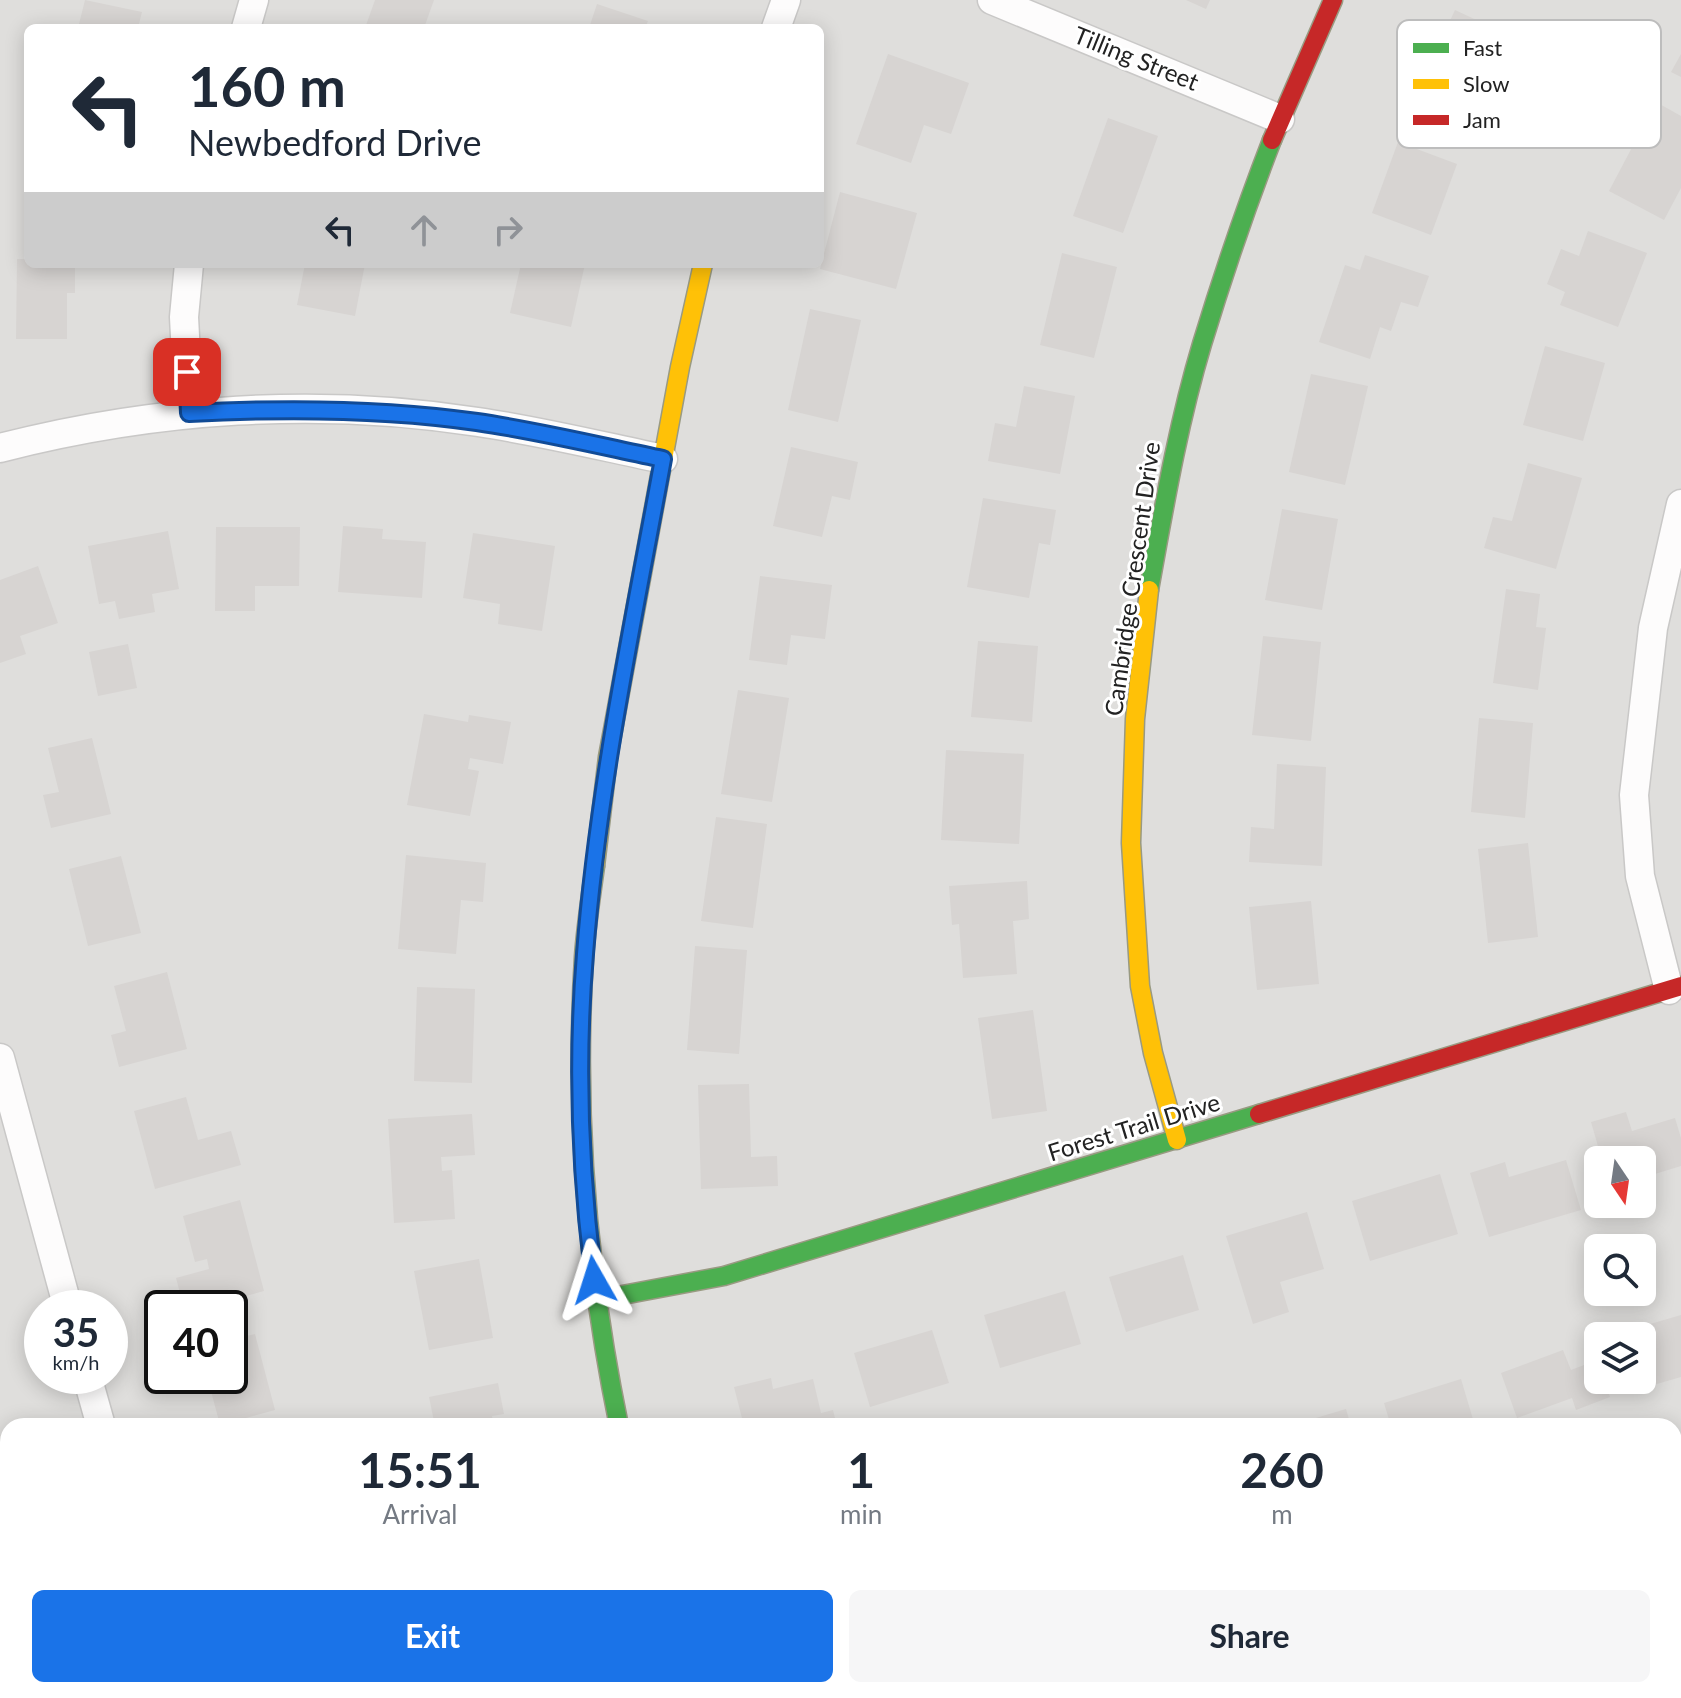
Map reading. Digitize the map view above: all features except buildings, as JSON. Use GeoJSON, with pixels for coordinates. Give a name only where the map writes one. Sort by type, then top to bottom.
{"type":"FeatureCollection","features":[{"type":"Feature","properties":{"kind":"street"},"geometry":{"type":"LineString","coordinates":[[247,24],[254,0]]}},
{"type":"Feature","properties":{"kind":"street"},"geometry":{"type":"LineString","coordinates":[[777,24],[786,0]]}},
{"type":"Feature","properties":{"kind":"street","name":"Tilling Street"},"geometry":{"type":"LineString","coordinates":[[992,0],[1280,119]]}},
{"type":"Feature","properties":{"kind":"street","name":"Cambridge Crescent Drive"},"geometry":{"type":"LineString","coordinates":[[1177,1140],[1154,1060],[1137,966],[1130,841],[1140,668],[1155,561],[1183,418],[1210,315],[1280,119],[1333,0]]}},
{"type":"Feature","properties":{"kind":"street"},"geometry":{"type":"LineString","coordinates":[[189,268],[184,317],[189,413]]}},
{"type":"Feature","properties":{"kind":"street"},"geometry":{"type":"LineString","coordinates":[[618,1418],[596,1300],[581,1130],[584,956],[608,757],[702,268]]}},
{"type":"Feature","properties":{"kind":"street"},"geometry":{"type":"LineString","coordinates":[[0,448],[109,424],[189,413],[297,409],[425,415],[478,422],[663,459]]}},
{"type":"Feature","properties":{"kind":"street"},"geometry":{"type":"LineString","coordinates":[[1675,988],[1640,876],[1634,795],[1653,628],[1681,504]]}},
{"type":"Feature","properties":{"kind":"street","name":"Forest Trail Drive"},"geometry":{"type":"LineString","coordinates":[[596,1300],[724,1276],[1675,988]]}},
{"type":"Feature","properties":{"kind":"street"},"geometry":{"type":"LineString","coordinates":[[0,1058],[63,1290]]}},
{"type":"Feature","properties":{"kind":"street"},"geometry":{"type":"LineString","coordinates":[[92,1394],[99,1418]]}},
{"type":"Feature","properties":{"kind":"shaded area"},"geometry":{"type":"Polygon","coordinates":[[[0,0],[1681,0],[1681,1418],[0,1418],[0,0]]]}},
{"type":"Feature","properties":{"kind":"traffic: fast"},"geometry":{"type":"LineString","coordinates":[[1149,590],[1193,374],[1272,140]]}},
{"type":"Feature","properties":{"kind":"traffic: fast"},"geometry":{"type":"LineString","coordinates":[[595,866],[587,923],[581,1016],[582,1134],[591,1251],[617,1418]]}},
{"type":"Feature","properties":{"kind":"traffic: fast"},"geometry":{"type":"LineString","coordinates":[[596,1300],[724,1276],[1259,1114]]}},
{"type":"Feature","properties":{"kind":"traffic: slow"},"geometry":{"type":"LineString","coordinates":[[595,866],[608,757],[680,367],[702,268]]}},
{"type":"Feature","properties":{"kind":"traffic: slow"},"geometry":{"type":"LineString","coordinates":[[1149,590],[1135,719],[1131,843],[1140,986],[1153,1053],[1177,1140]]}},
{"type":"Feature","properties":{"kind":"traffic: jam"},"geometry":{"type":"LineString","coordinates":[[1272,140],[1333,0]]}},
{"type":"Feature","properties":{"kind":"traffic: jam"},"geometry":{"type":"LineString","coordinates":[[1259,1114],[1681,986]]}},
{"type":"Feature","properties":{"kind":"route"},"geometry":{"type":"LineString","coordinates":[[187,372],[189,413],[297,409],[425,415],[478,422],[663,459],[608,757],[584,956],[581,1130],[594,1280]]}}]}
